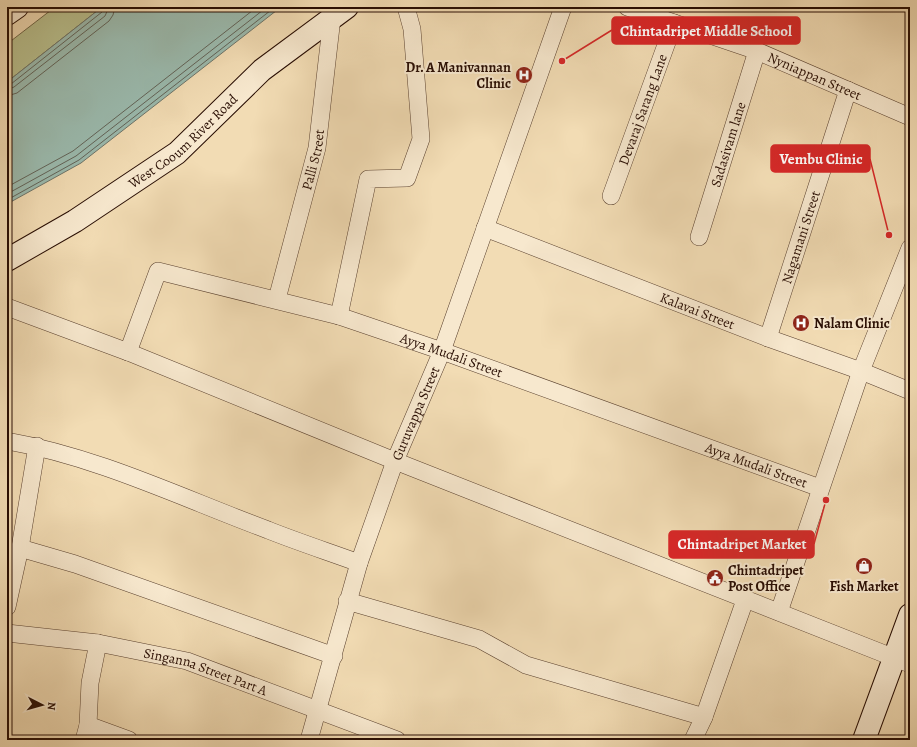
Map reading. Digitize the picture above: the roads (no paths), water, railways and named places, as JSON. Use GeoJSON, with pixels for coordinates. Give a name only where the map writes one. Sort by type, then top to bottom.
{"type":"FeatureCollection","features":[{"type":"Feature","properties":{"kind":"street"},"geometry":{"type":"LineString","coordinates":[[7,14],[17,7]]}},
{"type":"Feature","properties":{"kind":"street"},"geometry":{"type":"LineString","coordinates":[[339,316],[368,179],[408,178],[421,139],[412,29],[406,7]]}},
{"type":"Feature","properties":{"kind":"street","name":"Guruvappa Street"},"geometry":{"type":"LineString","coordinates":[[309,740],[334,656],[347,601],[359,563],[395,462],[442,351],[563,7]]}},
{"type":"Feature","properties":{"kind":"street","name":"Nyniappan Street"},"geometry":{"type":"LineString","coordinates":[[627,7],[757,51],[910,117]]}},
{"type":"Feature","properties":{"kind":"street","name":"West Cooum River Road"},"geometry":{"type":"LineString","coordinates":[[7,260],[75,221],[177,153],[262,70],[340,12]]}},
{"type":"Feature","properties":{"kind":"street","name":"Palli Street"},"geometry":{"type":"LineString","coordinates":[[277,299],[316,148],[340,12]]}},
{"type":"Feature","properties":{"kind":"street","name":"Devaraj Sarang Lane"},"geometry":{"type":"LineString","coordinates":[[611,196],[674,23]]}},
{"type":"Feature","properties":{"kind":"street","name":"Sadasivam lane"},"geometry":{"type":"LineString","coordinates":[[699,237],[757,51]]}},
{"type":"Feature","properties":{"kind":"street","name":"Nagamani Street"},"geometry":{"type":"LineString","coordinates":[[768,338],[848,90]]}},
{"type":"Feature","properties":{"kind":"street","name":"Kalavai Street"},"geometry":{"type":"LineString","coordinates":[[485,228],[768,338],[861,371],[910,391]]}},
{"type":"Feature","properties":{"kind":"street"},"geometry":{"type":"LineString","coordinates":[[779,612],[861,371],[910,248]]}},
{"type":"Feature","properties":{"kind":"street","name":"Ayya Mudali Street"},"geometry":{"type":"LineString","coordinates":[[128,352],[158,271],[277,299],[339,316],[442,351],[820,488]]}},
{"type":"Feature","properties":{"kind":"street"},"geometry":{"type":"LineString","coordinates":[[7,307],[128,352],[395,462],[902,661]]}},
{"type":"Feature","properties":{"kind":"street"},"geometry":{"type":"LineString","coordinates":[[7,441],[36,446],[138,478],[268,530],[359,563]]}},
{"type":"Feature","properties":{"kind":"street"},"geometry":{"type":"LineString","coordinates":[[7,607],[20,548],[36,446]]}},
{"type":"Feature","properties":{"kind":"street"},"geometry":{"type":"LineString","coordinates":[[20,548],[76,564],[334,656]]}},
{"type":"Feature","properties":{"kind":"street"},"geometry":{"type":"LineString","coordinates":[[694,740],[704,717],[745,600]]}},
{"type":"Feature","properties":{"kind":"street"},"geometry":{"type":"LineString","coordinates":[[347,601],[479,639],[526,664],[704,717]]}},
{"type":"Feature","properties":{"kind":"street"},"geometry":{"type":"LineString","coordinates":[[864,740],[902,661],[910,614]]}},
{"type":"Feature","properties":{"kind":"street","name":"Singanna Street Part A"},"geometry":{"type":"LineString","coordinates":[[7,633],[98,643],[186,662],[397,740]]}},
{"type":"Feature","properties":{"kind":"street"},"geometry":{"type":"LineString","coordinates":[[98,643],[90,682],[86,732],[129,740]]}},
{"type":"Feature","properties":{"kind":"water"},"geometry":{"type":"Polygon","coordinates":[[[102,7],[281,7],[81,163],[7,204],[7,82],[102,7]]]}},
{"type":"Feature","properties":{"kind":"place","name":"Chintadripet Middle School"},"geometry":{"type":"Point","coordinates":[562,61]}},
{"type":"Feature","properties":{"kind":"place","name":"Dr. A Manivannan Clinic"},"geometry":{"type":"Point","coordinates":[524,75]}},
{"type":"Feature","properties":{"kind":"place","name":"Vembu Clinic"},"geometry":{"type":"Point","coordinates":[889,235]}},
{"type":"Feature","properties":{"kind":"place","name":"Nalam Clinic"},"geometry":{"type":"Point","coordinates":[801,323]}},
{"type":"Feature","properties":{"kind":"place","name":"Chintadripet Market"},"geometry":{"type":"Point","coordinates":[826,500]}},
{"type":"Feature","properties":{"kind":"place","name":"Fish Market"},"geometry":{"type":"Point","coordinates":[864,566]}},
{"type":"Feature","properties":{"kind":"place","name":"Chintadripet Post Office"},"geometry":{"type":"Point","coordinates":[715,578]}}]}
